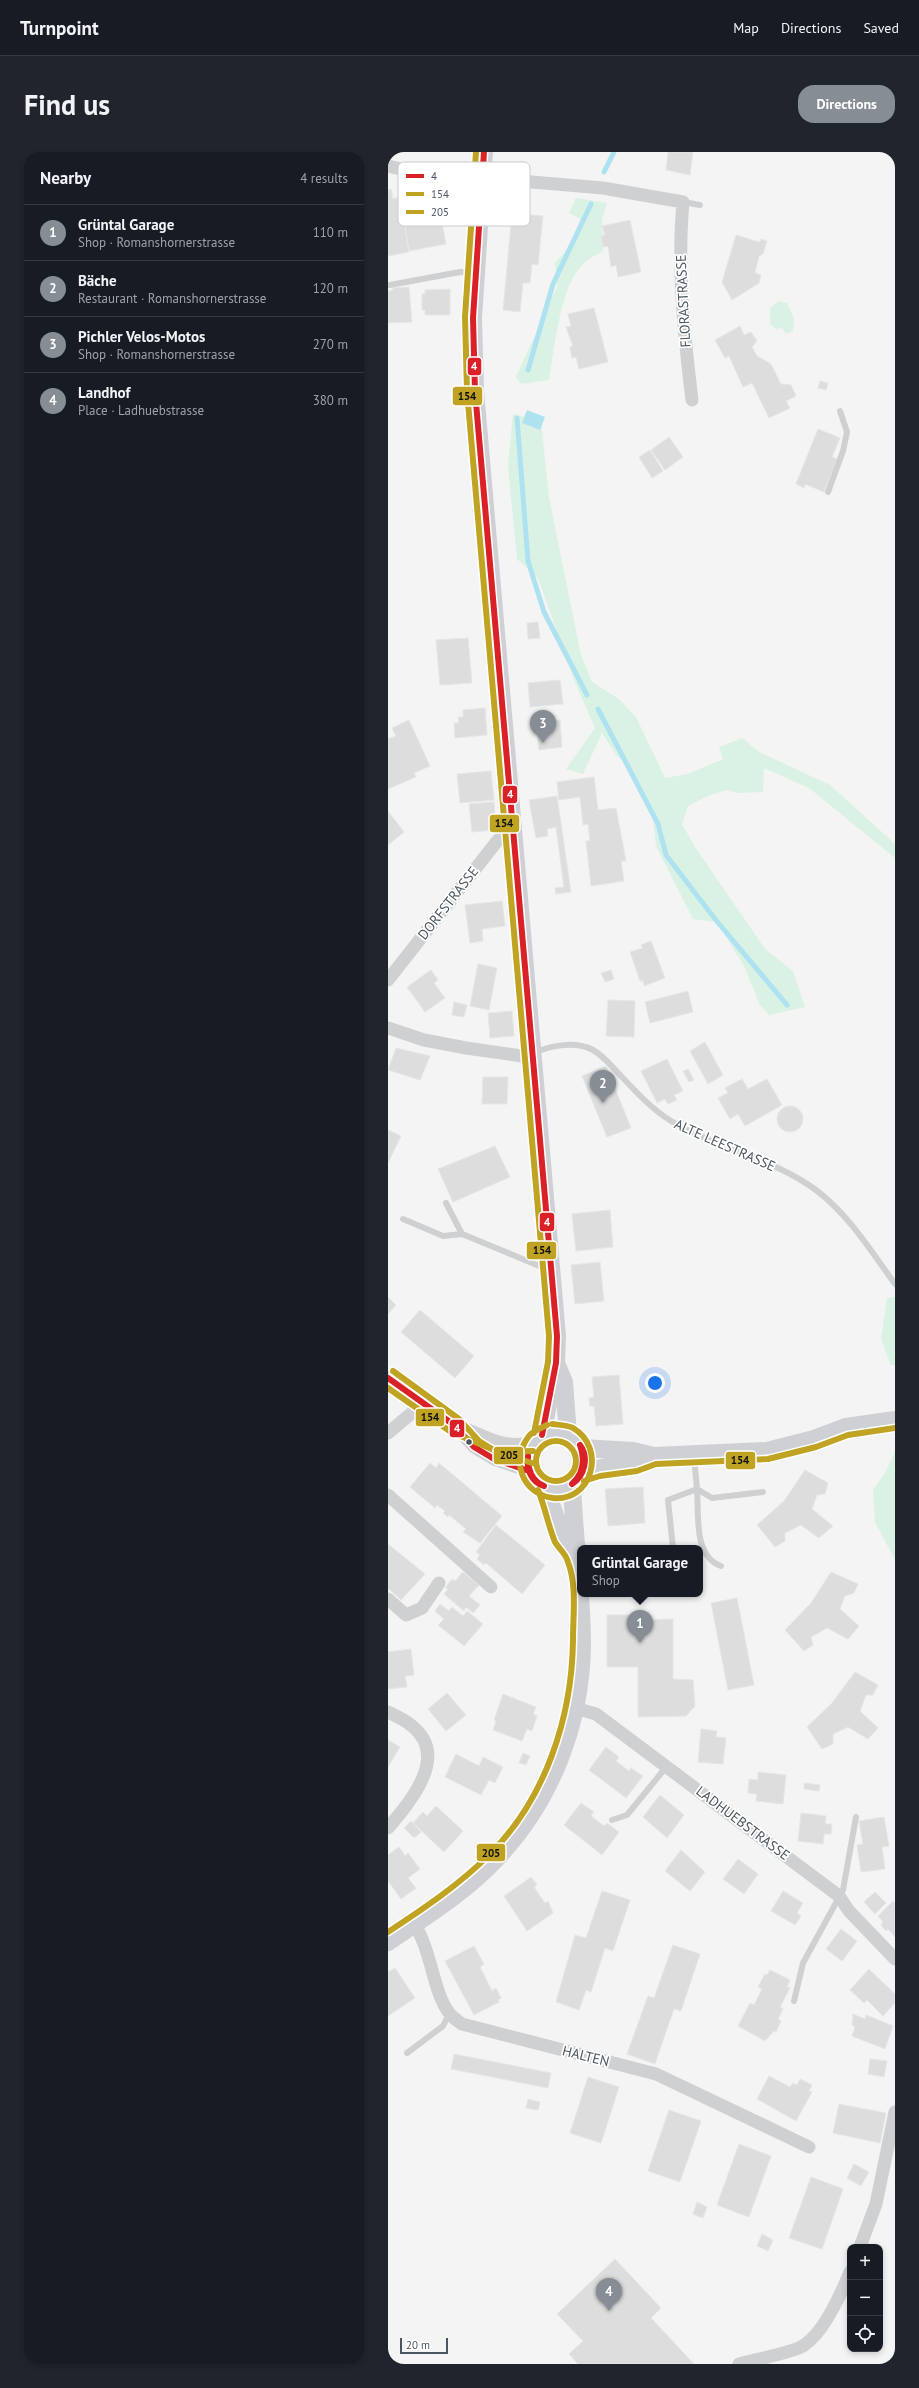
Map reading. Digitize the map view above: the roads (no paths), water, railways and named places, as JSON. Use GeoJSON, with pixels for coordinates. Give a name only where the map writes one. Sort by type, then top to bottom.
{"type":"FeatureCollection","features":[{"type":"Feature","properties":{"kind":"main road"},"geometry":{"type":"LineString","coordinates":[[483,162],[484,152]]}},
{"type":"Feature","properties":{"kind":"main road"},"geometry":{"type":"LineString","coordinates":[[478,226],[473,318],[475,391],[558,1336],[556,1363],[537,1439],[527,1456],[529,1471],[538,1484],[559,1490],[598,1468],[635,1462],[654,1456]]}},
{"type":"Feature","properties":{"kind":"main road"},"geometry":{"type":"LineString","coordinates":[[556,1363],[564,1382],[568,1434]]}},
{"type":"Feature","properties":{"kind":"main road"},"geometry":{"type":"LineString","coordinates":[[582,1448],[620,1450],[654,1456],[767,1451],[814,1440],[846,1427],[895,1420]]}},
{"type":"Feature","properties":{"kind":"main road"},"geometry":{"type":"LineString","coordinates":[[537,1439],[551,1432],[568,1434],[582,1448],[585,1460],[577,1479],[573,1516],[577,1537],[575,1559],[577,1575]]}},
{"type":"Feature","properties":{"kind":"main road"},"geometry":{"type":"LineString","coordinates":[[545,1487],[563,1538],[575,1559]]}},
{"type":"Feature","properties":{"kind":"main road"},"geometry":{"type":"LineString","coordinates":[[388,1942],[458,1894],[495,1860],[517,1835],[544,1793],[559,1764],[575,1708],[582,1645],[580,1597]]}},
{"type":"Feature","properties":{"kind":"street"},"geometry":{"type":"LineString","coordinates":[[388,166],[398,168]]}},
{"type":"Feature","properties":{"kind":"street"},"geometry":{"type":"LineString","coordinates":[[530,182],[603,188],[683,202]]}},
{"type":"Feature","properties":{"kind":"street","name":"FLORASTRASSE"},"geometry":{"type":"LineString","coordinates":[[683,202],[680,240],[683,322],[692,400]]}},
{"type":"Feature","properties":{"kind":"street","name":"DORFSTRASSE"},"geometry":{"type":"LineString","coordinates":[[388,980],[498,840],[503,837],[514,836]]}},
{"type":"Feature","properties":{"kind":"street"},"geometry":{"type":"LineString","coordinates":[[388,1028],[424,1040],[473,1049],[522,1056],[534,1053]]}},
{"type":"Feature","properties":{"kind":"street"},"geometry":{"type":"LineString","coordinates":[[388,1378],[454,1425],[474,1447],[486,1455],[529,1471]]}},
{"type":"Feature","properties":{"kind":"street"},"geometry":{"type":"LineString","coordinates":[[388,1433],[413,1412],[420,1401]]}},
{"type":"Feature","properties":{"kind":"street"},"geometry":{"type":"LineString","coordinates":[[454,1425],[483,1435],[501,1444],[537,1439]]}},
{"type":"Feature","properties":{"kind":"street"},"geometry":{"type":"LineString","coordinates":[[388,1495],[452,1559],[491,1587]]}},
{"type":"Feature","properties":{"kind":"street"},"geometry":{"type":"LineString","coordinates":[[388,1599],[406,1615],[422,1608],[439,1583]]}},
{"type":"Feature","properties":{"kind":"street","name":"LADHUEBSTRASSE"},"geometry":{"type":"LineString","coordinates":[[575,1708],[596,1714],[839,1896],[849,1911],[895,1959]]}},
{"type":"Feature","properties":{"kind":"street"},"geometry":{"type":"LineString","coordinates":[[388,1712],[412,1726],[421,1736],[428,1755],[427,1770],[419,1788],[388,1828]]}},
{"type":"Feature","properties":{"kind":"street"},"geometry":{"type":"LineString","coordinates":[[414,1924],[423,1936],[441,1997],[449,2014]]}},
{"type":"Feature","properties":{"kind":"street","name":"HALTEN"},"geometry":{"type":"LineString","coordinates":[[449,2014],[462,2024],[656,2074],[809,2147]]}},
{"type":"Feature","properties":{"kind":"street"},"geometry":{"type":"LineString","coordinates":[[861,2244],[876,2204],[895,2112]]}},
{"type":"Feature","properties":{"kind":"street"},"geometry":{"type":"LineString","coordinates":[[739,2364],[799,2348],[808,2342],[823,2326],[847,2278]]}},
{"type":"Feature","properties":{"kind":"lane"},"geometry":{"type":"LineString","coordinates":[[683,202],[700,205]]}},
{"type":"Feature","properties":{"kind":"lane"},"geometry":{"type":"LineString","coordinates":[[390,285],[460,272],[475,274]]}},
{"type":"Feature","properties":{"kind":"lane"},"geometry":{"type":"LineString","coordinates":[[828,492],[843,451],[847,432],[840,411]]}},
{"type":"Feature","properties":{"kind":"lane","name":"ALTE LEESTRASSE"},"geometry":{"type":"LineString","coordinates":[[534,1053],[544,1048],[567,1046],[593,1050],[610,1064],[644,1099],[670,1121],[701,1137],[800,1179],[834,1205],[895,1284]]}},
{"type":"Feature","properties":{"kind":"lane"},"geometry":{"type":"LineString","coordinates":[[446,1203],[462,1234]]}},
{"type":"Feature","properties":{"kind":"lane"},"geometry":{"type":"LineString","coordinates":[[403,1219],[444,1236],[462,1234],[552,1271]]}},
{"type":"Feature","properties":{"kind":"lane"},"geometry":{"type":"LineString","coordinates":[[694,1455],[702,1545]]}},
{"type":"Feature","properties":{"kind":"lane"},"geometry":{"type":"LineString","coordinates":[[698,1489],[712,1498],[763,1492]]}},
{"type":"Feature","properties":{"kind":"lane"},"geometry":{"type":"LineString","coordinates":[[673,1545],[668,1500],[698,1489]]}},
{"type":"Feature","properties":{"kind":"lane"},"geometry":{"type":"LineString","coordinates":[[703,1549],[713,1563],[721,1566]]}},
{"type":"Feature","properties":{"kind":"lane"},"geometry":{"type":"LineString","coordinates":[[612,1820],[627,1815],[666,1766]]}},
{"type":"Feature","properties":{"kind":"lane"},"geometry":{"type":"LineString","coordinates":[[794,2001],[803,1963],[843,1890],[856,1817]]}},
{"type":"Feature","properties":{"kind":"lane"},"geometry":{"type":"LineString","coordinates":[[407,2053],[443,2026],[449,2014]]}},
{"type":"Feature","properties":{"kind":"water"},"geometry":{"type":"Polygon","coordinates":[[[527,410],[545,417],[540,430],[522,423],[527,410]]]}},
{"type":"Feature","properties":{"kind":"waterway"},"geometry":{"type":"LineString","coordinates":[[604,172],[614,152]]}},
{"type":"Feature","properties":{"kind":"waterway"},"geometry":{"type":"LineString","coordinates":[[528,370],[553,284],[591,204]]}},
{"type":"Feature","properties":{"kind":"waterway"},"geometry":{"type":"LineString","coordinates":[[517,418],[528,561],[544,612],[587,695]]}},
{"type":"Feature","properties":{"kind":"waterway"},"geometry":{"type":"LineString","coordinates":[[598,709],[658,824],[666,855],[715,919],[787,1005]]}},
{"type":"Feature","properties":{"kind":"place","name":"Pichler Velos-Motos"},"geometry":{"type":"Point","coordinates":[543,743]}},
{"type":"Feature","properties":{"kind":"place","name":"Bäche"},"geometry":{"type":"Point","coordinates":[603,1103]}},
{"type":"Feature","properties":{"kind":"place","name":"Grüntal Garage"},"geometry":{"type":"Point","coordinates":[640,1643]}},
{"type":"Feature","properties":{"kind":"place","name":"Landhof"},"geometry":{"type":"Point","coordinates":[609,2311]}}]}
